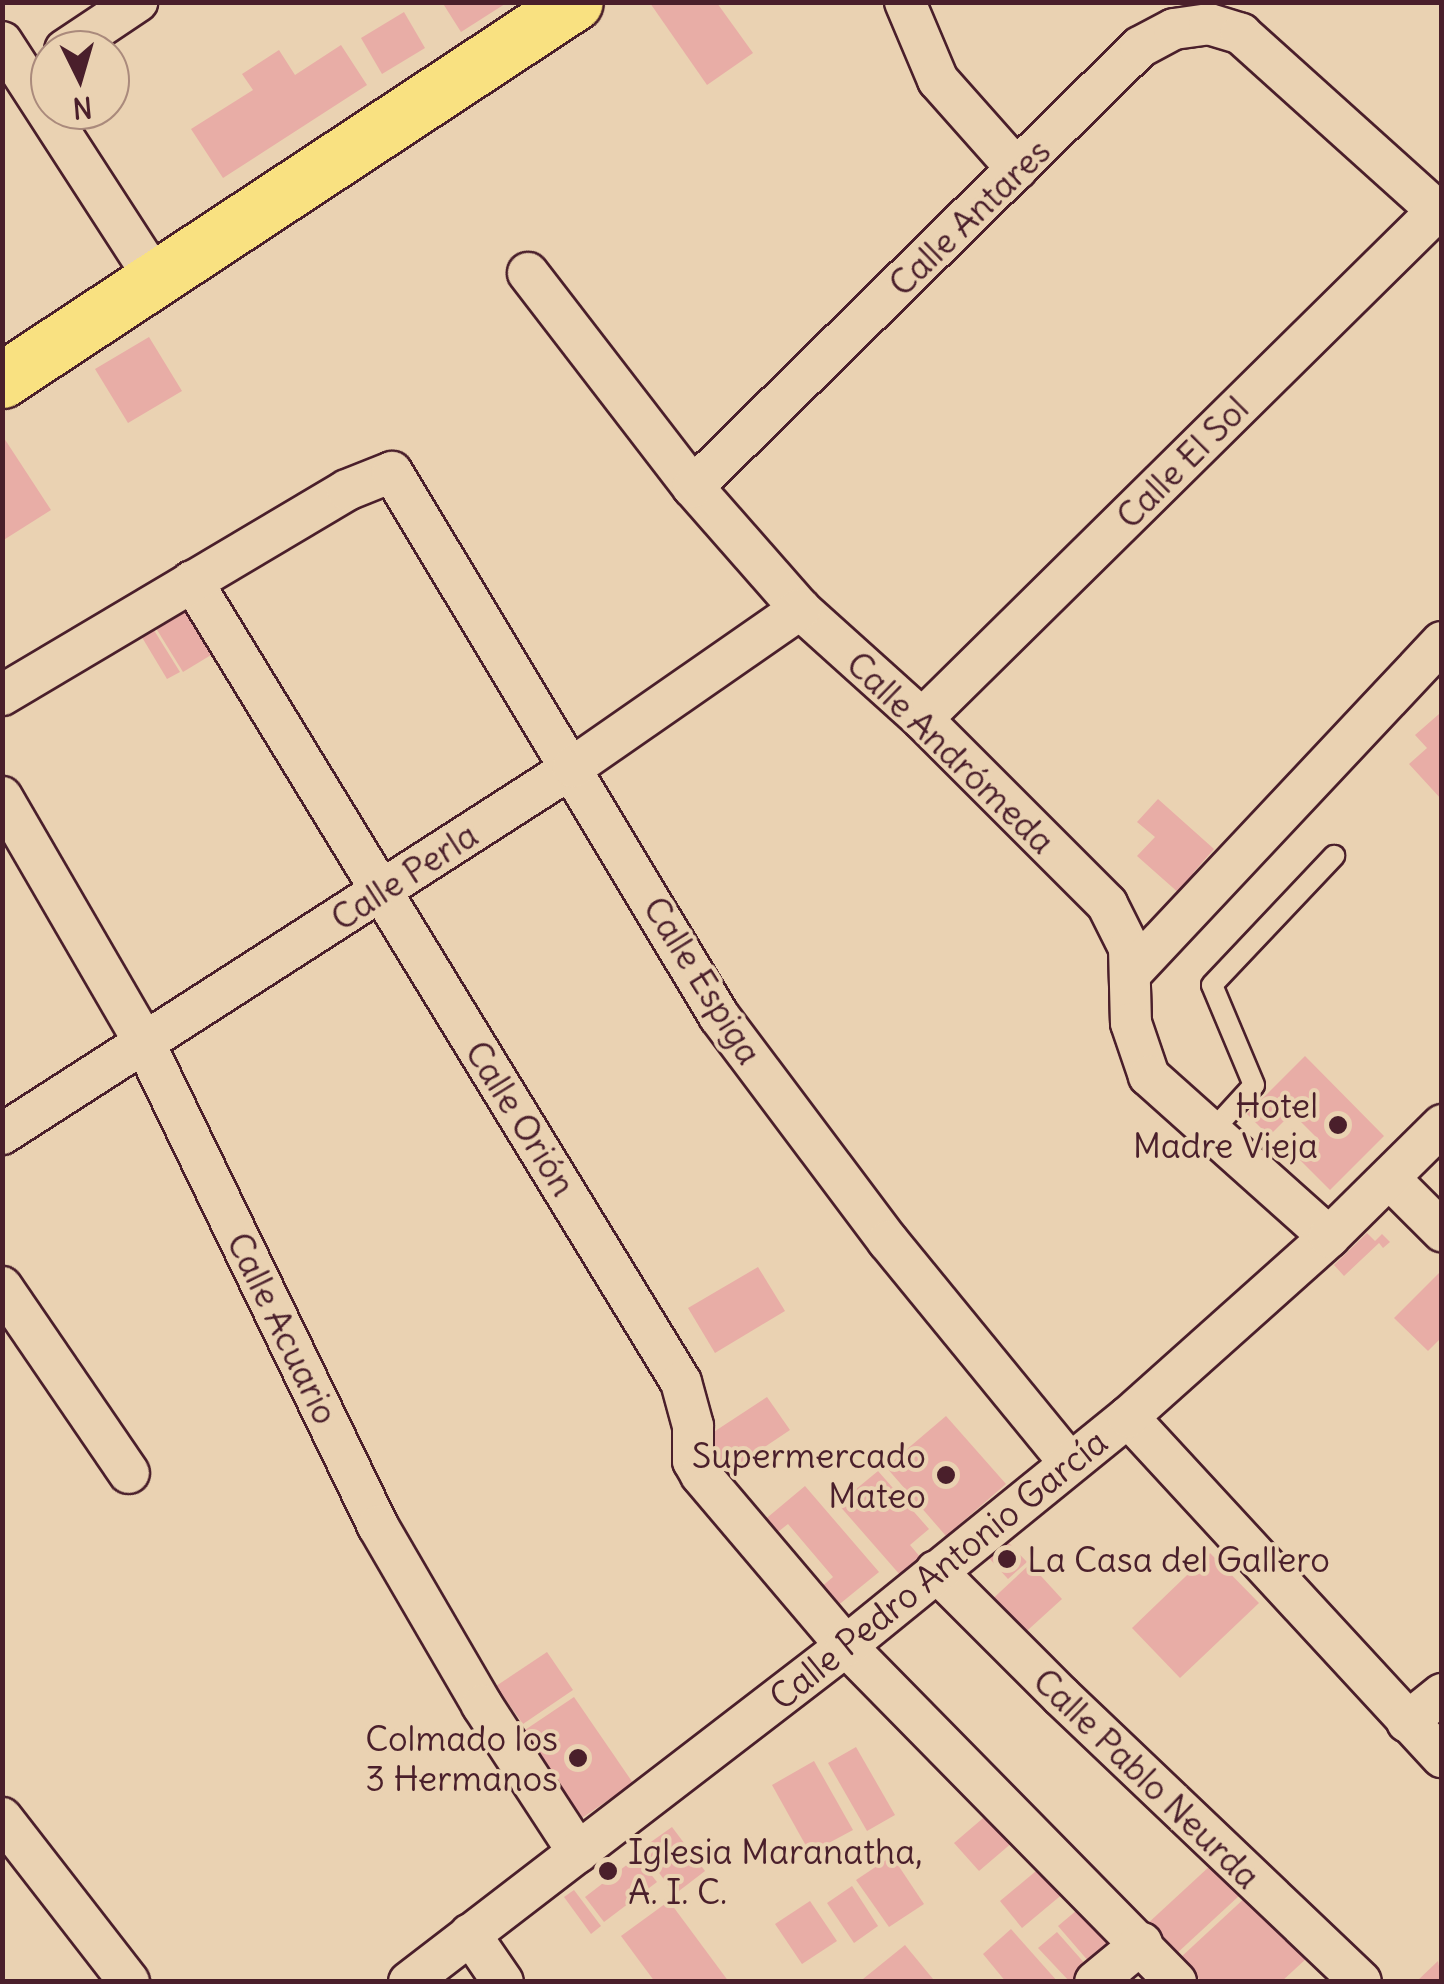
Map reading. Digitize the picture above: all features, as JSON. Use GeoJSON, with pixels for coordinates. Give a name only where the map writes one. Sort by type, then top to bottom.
{"type":"FeatureCollection","features":[{"type":"Feature","properties":{"kind":"main road"},"geometry":{"type":"LineString","coordinates":[[2,380],[575,2]]}},
{"type":"Feature","properties":{"kind":"street"},"geometry":{"type":"LineString","coordinates":[[95,30],[137,2]]}},
{"type":"Feature","properties":{"kind":"street"},"geometry":{"type":"LineString","coordinates":[[905,2],[938,80],[1017,170]]}},
{"type":"Feature","properties":{"kind":"street","name":"Calle Antares"},"geometry":{"type":"LineString","coordinates":[[693,487],[1140,47],[1174,29],[1209,24],[1241,34],[1440,210]]}},
{"type":"Feature","properties":{"kind":"street"},"geometry":{"type":"LineString","coordinates":[[2,42],[156,280]]}},
{"type":"Feature","properties":{"kind":"street","name":"Calle El Sol"},"geometry":{"type":"LineString","coordinates":[[922,719],[1440,210]]}},
{"type":"Feature","properties":{"kind":"street","name":"Calle Andrómeda"},"geometry":{"type":"LineString","coordinates":[[528,274],[693,487],[800,610],[922,719],[1107,904],[1129,948],[1131,1022],[1149,1076],[1329,1237]]}},
{"type":"Feature","properties":{"kind":"street","name":"Calle Espiga"},"geometry":{"type":"LineString","coordinates":[[192,581],[382,472],[392,472],[720,1016],[888,1241],[1069,1462]]}},
{"type":"Feature","properties":{"kind":"street"},"geometry":{"type":"LineString","coordinates":[[2,695],[192,581]]}},
{"type":"Feature","properties":{"kind":"street","name":"Calle Orión"},"geometry":{"type":"LineString","coordinates":[[192,581],[681,1382],[693,1426],[697,1470],[846,1646],[1142,1943],[1176,1982]]}},
{"type":"Feature","properties":{"kind":"street","name":"Calle Perla"},"geometry":{"type":"LineString","coordinates":[[2,1134],[573,768],[800,610]]}},
{"type":"Feature","properties":{"kind":"street"},"geometry":{"type":"LineString","coordinates":[[1131,973],[1442,642]]}},
{"type":"Feature","properties":{"kind":"street","name":"Calle Acuario"},"geometry":{"type":"LineString","coordinates":[[2,797],[145,1044],[378,1526],[482,1705],[578,1852]]}},
{"type":"Feature","properties":{"kind":"street","name":"Calle Pedro Antonio García"},"geometry":{"type":"LineString","coordinates":[[409,1982],[846,1646],[1128,1416],[1329,1237],[1442,1125]]}},
{"type":"Feature","properties":{"kind":"street"},"geometry":{"type":"LineString","coordinates":[[1390,1178],[1442,1230]]}},
{"type":"Feature","properties":{"kind":"street"},"geometry":{"type":"LineString","coordinates":[[2,1287],[129,1473]]}},
{"type":"Feature","properties":{"kind":"street"},"geometry":{"type":"LineString","coordinates":[[1128,1416],[1442,1757]]}},
{"type":"Feature","properties":{"kind":"street","name":"Calle Pablo Neurda"},"geometry":{"type":"LineString","coordinates":[[936,1571],[1060,1696],[1360,1982]]}},
{"type":"Feature","properties":{"kind":"street"},"geometry":{"type":"LineString","coordinates":[[1407,1722],[1442,1694]]}},
{"type":"Feature","properties":{"kind":"street"},"geometry":{"type":"LineString","coordinates":[[2,1818],[129,1982]]}},
{"type":"Feature","properties":{"kind":"street"},"geometry":{"type":"LineString","coordinates":[[470,1934],[503,1982]]}},
{"type":"Feature","properties":{"kind":"street"},"geometry":{"type":"LineString","coordinates":[[1095,1982],[1142,1943]]}},
{"type":"Feature","properties":{"kind":"lane"},"geometry":{"type":"LineString","coordinates":[[1212,1131],[1254,1085],[1212,985],[1334,856]]}},
{"type":"Feature","properties":{"kind":"building"},"geometry":{"type":"Polygon","coordinates":[[[442,2],[508,2],[461,32],[442,2]]]}},
{"type":"Feature","properties":{"kind":"building"},"geometry":{"type":"Polygon","coordinates":[[[650,3],[717,3],[753,53],[707,85],[650,3]]]}},
{"type":"Feature","properties":{"kind":"building"},"geometry":{"type":"Polygon","coordinates":[[[404,12],[425,48],[382,74],[361,38],[404,12]]]}},
{"type":"Feature","properties":{"kind":"building"},"geometry":{"type":"Polygon","coordinates":[[[341,45],[367,85],[223,178],[191,129],[253,90],[242,74],[279,50],[295,75],[341,45]]]}},
{"type":"Feature","properties":{"kind":"building"},"geometry":{"type":"Polygon","coordinates":[[[149,337],[182,391],[128,423],[95,369],[149,337]]]}},
{"type":"Feature","properties":{"kind":"building"},"geometry":{"type":"Polygon","coordinates":[[[2,435],[51,510],[2,541],[2,435]]]}},
{"type":"Feature","properties":{"kind":"building"},"geometry":{"type":"Polygon","coordinates":[[[186,606],[216,652],[183,672],[154,625],[186,606]]]}},
{"type":"Feature","properties":{"kind":"building"},"geometry":{"type":"Polygon","coordinates":[[[152,627],[180,672],[167,679],[140,634],[152,627]]]}},
{"type":"Feature","properties":{"kind":"building"},"geometry":{"type":"Polygon","coordinates":[[[1439,714],[1442,800],[1409,764],[1427,748],[1415,735],[1439,714]]]}},
{"type":"Feature","properties":{"kind":"building"},"geometry":{"type":"Polygon","coordinates":[[[1158,799],[1214,849],[1193,873],[1206,884],[1189,902],[1137,856],[1155,837],[1137,822],[1158,799]]]}},
{"type":"Feature","properties":{"kind":"building","name":"Hotel Madre Vieja"},"geometry":{"type":"Polygon","coordinates":[[[1305,1056],[1384,1136],[1330,1190],[1300,1160],[1320,1141],[1292,1113],[1269,1136],[1247,1114],[1305,1056]]]}},
{"type":"Feature","properties":{"kind":"building"},"geometry":{"type":"Polygon","coordinates":[[[1367,1233],[1375,1241],[1382,1234],[1390,1242],[1383,1248],[1379,1243],[1344,1276],[1334,1265],[1367,1233]]]}},
{"type":"Feature","properties":{"kind":"building"},"geometry":{"type":"Polygon","coordinates":[[[758,1267],[785,1311],[715,1353],[688,1308],[758,1267]]]}},
{"type":"Feature","properties":{"kind":"building"},"geometry":{"type":"Polygon","coordinates":[[[1442,1270],[1442,1337],[1428,1351],[1394,1318],[1442,1270]]]}},
{"type":"Feature","properties":{"kind":"building"},"geometry":{"type":"Polygon","coordinates":[[[767,1397],[790,1430],[726,1473],[703,1439],[767,1397]]]}},
{"type":"Feature","properties":{"kind":"building","name":"Supermercado Mateo"},"geometry":{"type":"Polygon","coordinates":[[[946,1416],[1006,1484],[946,1536],[886,1467],[946,1416]]]}},
{"type":"Feature","properties":{"kind":"building"},"geometry":{"type":"Polygon","coordinates":[[[878,1471],[929,1529],[910,1545],[921,1558],[901,1576],[838,1504],[878,1471]]]}},
{"type":"Feature","properties":{"kind":"building"},"geometry":{"type":"Polygon","coordinates":[[[805,1486],[879,1572],[836,1607],[820,1588],[833,1577],[788,1524],[774,1535],[762,1522],[805,1486]]]}},
{"type":"Feature","properties":{"kind":"building","name":"La Casa del Gallero"},"geometry":{"type":"Polygon","coordinates":[[[1006,1540],[1027,1562],[1008,1579],[988,1557],[1006,1540]]]}},
{"type":"Feature","properties":{"kind":"building"},"geometry":{"type":"Polygon","coordinates":[[[1210,1553],[1259,1603],[1180,1678],[1132,1628],[1210,1553]]]}},
{"type":"Feature","properties":{"kind":"building"},"geometry":{"type":"Polygon","coordinates":[[[1030,1564],[1062,1599],[1018,1639],[986,1605],[1030,1564]]]}},
{"type":"Feature","properties":{"kind":"building"},"geometry":{"type":"Polygon","coordinates":[[[547,1652],[573,1690],[523,1724],[496,1686],[547,1652]]]}},
{"type":"Feature","properties":{"kind":"building","name":"Colmado los 3 Hermanos"},"geometry":{"type":"Polygon","coordinates":[[[574,1697],[633,1783],[582,1818],[522,1732],[574,1697]]]}},
{"type":"Feature","properties":{"kind":"building"},"geometry":{"type":"Polygon","coordinates":[[[856,1747],[895,1815],[867,1831],[828,1763],[856,1747]]]}},
{"type":"Feature","properties":{"kind":"building"},"geometry":{"type":"Polygon","coordinates":[[[814,1761],[853,1830],[810,1853],[772,1785],[814,1761]]]}},
{"type":"Feature","properties":{"kind":"building"},"geometry":{"type":"Polygon","coordinates":[[[989,1813],[1013,1842],[979,1871],[954,1843],[989,1813]]]}},
{"type":"Feature","properties":{"kind":"building"},"geometry":{"type":"Polygon","coordinates":[[[672,1827],[705,1871],[675,1894],[641,1849],[672,1827]]]}},
{"type":"Feature","properties":{"kind":"building"},"geometry":{"type":"Polygon","coordinates":[[[892,1856],[924,1904],[889,1927],[856,1880],[892,1856]]]}},
{"type":"Feature","properties":{"kind":"building"},"geometry":{"type":"Polygon","coordinates":[[[637,1857],[657,1882],[604,1922],[585,1897],[637,1857]]]}},
{"type":"Feature","properties":{"kind":"building"},"geometry":{"type":"Polygon","coordinates":[[[1048,1861],[1071,1887],[1022,1928],[1000,1901],[1048,1861]]]}},
{"type":"Feature","properties":{"kind":"building"},"geometry":{"type":"Polygon","coordinates":[[[1211,1865],[1240,1895],[1175,1955],[1146,1925],[1211,1865]]]}},
{"type":"Feature","properties":{"kind":"building"},"geometry":{"type":"Polygon","coordinates":[[[852,1886],[878,1926],[854,1943],[827,1903],[852,1886]]]}},
{"type":"Feature","properties":{"kind":"building"},"geometry":{"type":"Polygon","coordinates":[[[574,1890],[601,1926],[591,1934],[564,1897],[574,1890]]]}},
{"type":"Feature","properties":{"kind":"building"},"geometry":{"type":"Polygon","coordinates":[[[1248,1895],[1307,1958],[1281,1982],[1202,1982],[1180,1958],[1248,1895]]]}},
{"type":"Feature","properties":{"kind":"building"},"geometry":{"type":"Polygon","coordinates":[[[1089,1900],[1121,1937],[1090,1963],[1058,1926],[1089,1900]]]}},
{"type":"Feature","properties":{"kind":"building"},"geometry":{"type":"Polygon","coordinates":[[[669,1901],[729,1982],[655,1982],[621,1936],[669,1901]]]}},
{"type":"Feature","properties":{"kind":"building"},"geometry":{"type":"Polygon","coordinates":[[[810,1901],[837,1941],[802,1964],[775,1924],[810,1901]]]}},
{"type":"Feature","properties":{"kind":"building"},"geometry":{"type":"Polygon","coordinates":[[[1011,1929],[1058,1982],[1006,1982],[983,1954],[1011,1929]]]}},
{"type":"Feature","properties":{"kind":"building"},"geometry":{"type":"Polygon","coordinates":[[[1057,1932],[1087,1966],[1070,1982],[1038,1948],[1057,1932]]]}},
{"type":"Feature","properties":{"kind":"building"},"geometry":{"type":"Polygon","coordinates":[[[905,1945],[933,1979],[865,1982],[863,1979],[905,1945]]]}},
{"type":"Feature","properties":{"kind":"building"},"geometry":{"type":"Polygon","coordinates":[[[1438,1961],[1442,1982],[1416,1982],[1438,1961]]]}},
{"type":"Feature","properties":{"kind":"place","name":"Hotel Madre Vieja"},"geometry":{"type":"Point","coordinates":[1338,1125]}},
{"type":"Feature","properties":{"kind":"place","name":"Supermercado Mateo"},"geometry":{"type":"Point","coordinates":[946,1475]}},
{"type":"Feature","properties":{"kind":"place","name":"La Casa del Gallero"},"geometry":{"type":"Point","coordinates":[1007,1559]}},
{"type":"Feature","properties":{"kind":"place","name":"Colmado los 3 Hermanos"},"geometry":{"type":"Point","coordinates":[578,1758]}},
{"type":"Feature","properties":{"kind":"place","name":"Iglesia Maranatha, A. I. C."},"geometry":{"type":"Point","coordinates":[608,1871]}}]}
